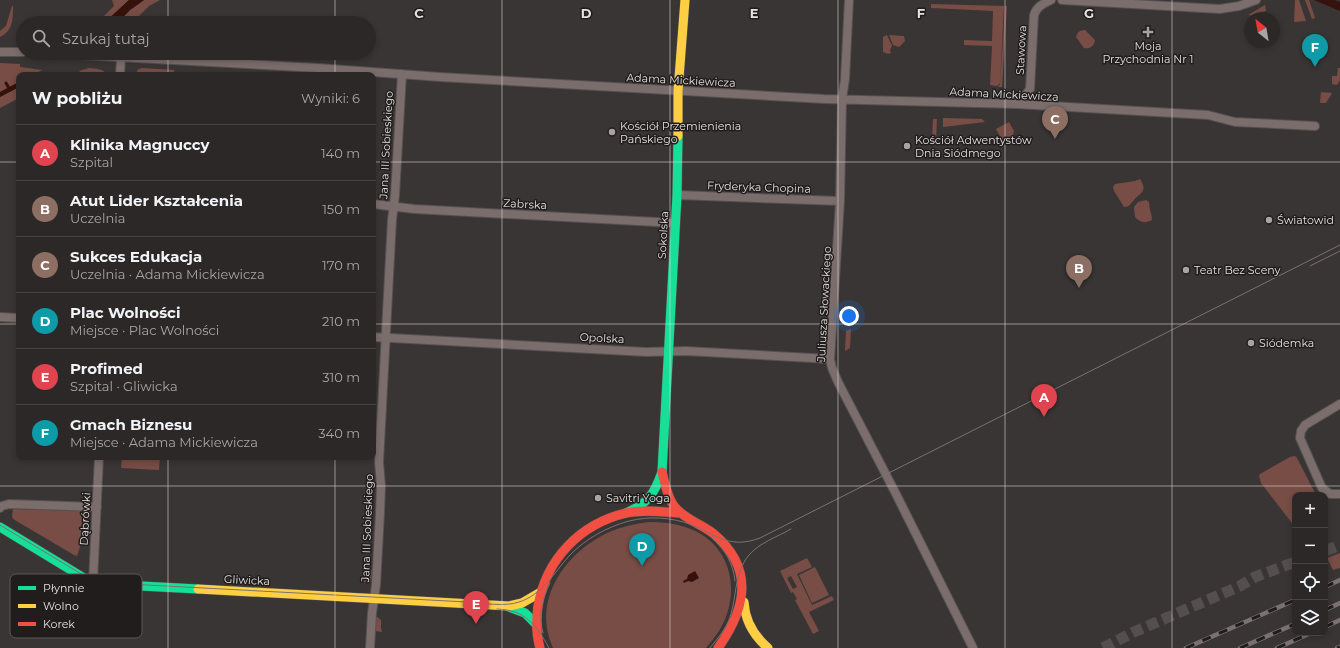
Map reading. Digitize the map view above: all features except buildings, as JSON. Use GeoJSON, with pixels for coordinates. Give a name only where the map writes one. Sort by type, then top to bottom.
{"type":"FeatureCollection","features":[{"type":"Feature","properties":{"kind":"street","name":"Sokolska"},"geometry":{"type":"LineString","coordinates":[[626,513],[644,504],[651,497],[657,489],[662,472],[677,195],[678,91],[685,0]]}},
{"type":"Feature","properties":{"kind":"street","name":"Juliusza Słowackiego"},"geometry":{"type":"LineString","coordinates":[[849,0],[845,79],[842,100],[840,201],[830,359],[832,368],[844,395],[973,648]]}},
{"type":"Feature","properties":{"kind":"street","name":"Stawowa"},"geometry":{"type":"LineString","coordinates":[[1016,104],[1022,100],[1030,89],[1036,10],[1042,4],[1051,0]]}},
{"type":"Feature","properties":{"kind":"street"},"geometry":{"type":"LineString","coordinates":[[1062,0],[1220,9],[1239,6],[1256,0]]}},
{"type":"Feature","properties":{"kind":"street"},"geometry":{"type":"LineString","coordinates":[[1225,8],[1232,0]]}},
{"type":"Feature","properties":{"kind":"street"},"geometry":{"type":"LineString","coordinates":[[0,52],[16,52]]}},
{"type":"Feature","properties":{"kind":"street"},"geometry":{"type":"LineString","coordinates":[[120,72],[122,60]]}},
{"type":"Feature","properties":{"kind":"street","name":"Adama Mickiewicza"},"geometry":{"type":"LineString","coordinates":[[157,60],[367,72]]}},
{"type":"Feature","properties":{"kind":"street","name":"Adama Mickiewicza"},"geometry":{"type":"LineString","coordinates":[[376,73],[440,78],[842,100],[1016,104],[1208,115],[1235,122],[1315,126]]}},
{"type":"Feature","properties":{"kind":"street","name":"Jana III Sobieskiego"},"geometry":{"type":"LineString","coordinates":[[370,648],[372,613],[376,585],[386,338],[402,74]]}},
{"type":"Feature","properties":{"kind":"street","name":"Fryderyka Chopina"},"geometry":{"type":"LineString","coordinates":[[677,195],[840,201]]}},
{"type":"Feature","properties":{"kind":"street","name":"Zabrska"},"geometry":{"type":"LineString","coordinates":[[376,204],[414,209],[675,223]]}},
{"type":"Feature","properties":{"kind":"street"},"geometry":{"type":"LineString","coordinates":[[0,317],[16,318]]}},
{"type":"Feature","properties":{"kind":"street","name":"Opolska"},"geometry":{"type":"LineString","coordinates":[[376,337],[646,352],[686,351],[830,359]]}},
{"type":"Feature","properties":{"kind":"street"},"geometry":{"type":"LineString","coordinates":[[1340,404],[1305,425],[1301,431],[1300,438],[1322,488],[1330,494],[1340,494]]}},
{"type":"Feature","properties":{"kind":"street","name":"Dąbrówki"},"geometry":{"type":"LineString","coordinates":[[93,574],[99,460]]}},
{"type":"Feature","properties":{"kind":"street","name":"Sokolska"},"geometry":{"type":"LineString","coordinates":[[662,472],[671,502],[688,519],[714,534],[728,548],[739,569],[745,614],[749,626],[760,641],[768,648]]}},
{"type":"Feature","properties":{"kind":"street"},"geometry":{"type":"LineString","coordinates":[[0,503],[97,507]]}},
{"type":"Feature","properties":{"kind":"street"},"geometry":{"type":"LineString","coordinates":[[0,508],[9,504]]}},
{"type":"Feature","properties":{"kind":"street"},"geometry":{"type":"LineString","coordinates":[[540,648],[537,637],[537,625],[541,592],[553,562],[568,544],[583,532],[598,524],[626,513],[681,513]]}},
{"type":"Feature","properties":{"kind":"street","name":"Gliwicka"},"geometry":{"type":"LineString","coordinates":[[0,527],[76,574]]}},
{"type":"Feature","properties":{"kind":"street","name":"Gliwicka"},"geometry":{"type":"LineString","coordinates":[[142,587],[509,606],[526,602],[541,592]]}},
{"type":"Feature","properties":{"kind":"street"},"geometry":{"type":"LineString","coordinates":[[718,648],[725,640],[738,614],[743,591]]}},
{"type":"Feature","properties":{"kind":"street","name":"Gliwicka"},"geometry":{"type":"LineString","coordinates":[[509,606],[525,613],[532,618],[537,625]]}},
{"type":"Feature","properties":{"kind":"shaded area"},"geometry":{"type":"Polygon","coordinates":[[[112,0],[129,0],[112,16],[104,16],[114,6],[112,0]]]}},
{"type":"Feature","properties":{"kind":"shaded area"},"geometry":{"type":"Polygon","coordinates":[[[129,0],[144,0],[124,16],[112,16],[129,0]]]}},
{"type":"Feature","properties":{"kind":"shaded area"},"geometry":{"type":"Polygon","coordinates":[[[144,0],[160,0],[149,6],[139,16],[124,16],[144,0]]]}},
{"type":"Feature","properties":{"kind":"shaded area"},"geometry":{"type":"Polygon","coordinates":[[[1295,0],[1299,0],[1306,21],[1294,22],[1295,0]]]}},
{"type":"Feature","properties":{"kind":"shaded area"},"geometry":{"type":"Polygon","coordinates":[[[1305,0],[1309,0],[1315,18],[1312,19],[1305,0]]]}},
{"type":"Feature","properties":{"kind":"shaded area"},"geometry":{"type":"Polygon","coordinates":[[[1314,0],[1334,0],[1340,2],[1340,11],[1314,0]]]}},
{"type":"Feature","properties":{"kind":"shaded area"},"geometry":{"type":"Polygon","coordinates":[[[931,4],[1004,6],[1000,83],[997,86],[990,85],[992,46],[964,45],[964,40],[992,41],[993,11],[931,8],[931,4]]]}},
{"type":"Feature","properties":{"kind":"shaded area"},"geometry":{"type":"Polygon","coordinates":[[[1265,5],[1266,11],[1253,12],[1265,5]]]}},
{"type":"Feature","properties":{"kind":"shaded area"},"geometry":{"type":"Polygon","coordinates":[[[12,6],[13,11],[10,28],[0,37],[0,31],[6,26],[12,6]]]}},
{"type":"Feature","properties":{"kind":"shaded area"},"geometry":{"type":"Polygon","coordinates":[[[1005,6],[1007,6],[1002,87],[998,87],[1000,84],[1005,6]]]}},
{"type":"Feature","properties":{"kind":"shaded area"},"geometry":{"type":"Polygon","coordinates":[[[1020,26],[1025,26],[1024,43],[1019,42],[1020,26]]]}},
{"type":"Feature","properties":{"kind":"shaded area"},"geometry":{"type":"Polygon","coordinates":[[[1085,30],[1095,41],[1091,47],[1088,48],[1084,48],[1076,37],[1079,32],[1085,30]]]}},
{"type":"Feature","properties":{"kind":"shaded area"},"geometry":{"type":"Polygon","coordinates":[[[887,35],[892,46],[890,50],[891,53],[888,54],[883,52],[883,37],[887,35]]]}},
{"type":"Feature","properties":{"kind":"shaded area"},"geometry":{"type":"Polygon","coordinates":[[[889,35],[904,36],[905,41],[899,47],[893,45],[889,35]]]}},
{"type":"Feature","properties":{"kind":"shaded area"},"geometry":{"type":"Polygon","coordinates":[[[1018,52],[1023,52],[1022,68],[1017,68],[1018,52]]]}},
{"type":"Feature","properties":{"kind":"shaded area"},"geometry":{"type":"Polygon","coordinates":[[[0,63],[20,64],[20,67],[42,70],[38,72],[16,72],[16,84],[0,92],[0,63]]]}},
{"type":"Feature","properties":{"kind":"shaded area"},"geometry":{"type":"Polygon","coordinates":[[[89,68],[101,70],[104,72],[80,72],[79,71],[89,68]]]}},
{"type":"Feature","properties":{"kind":"shaded area"},"geometry":{"type":"Polygon","coordinates":[[[142,68],[174,70],[174,72],[137,72],[137,70],[142,68]]]}},
{"type":"Feature","properties":{"kind":"shaded area"},"geometry":{"type":"Polygon","coordinates":[[[1338,68],[1340,68],[1340,80],[1337,85],[1332,84],[1332,76],[1337,76],[1338,68]]]}},
{"type":"Feature","properties":{"kind":"shaded area"},"geometry":{"type":"Polygon","coordinates":[[[16,84],[16,89],[0,97],[0,92],[16,84]]]}},
{"type":"Feature","properties":{"kind":"shaded area"},"geometry":{"type":"Polygon","coordinates":[[[16,89],[16,100],[0,108],[0,97],[16,89]]]}},
{"type":"Feature","properties":{"kind":"shaded area"},"geometry":{"type":"Polygon","coordinates":[[[1321,92],[1332,93],[1326,103],[1320,103],[1321,92]]]}},
{"type":"Feature","properties":{"kind":"shaded area"},"geometry":{"type":"Polygon","coordinates":[[[943,118],[982,119],[985,122],[943,127],[943,118]]]}},
{"type":"Feature","properties":{"kind":"shaded area"},"geometry":{"type":"Polygon","coordinates":[[[933,119],[937,119],[936,140],[932,140],[933,119]]]}},
{"type":"Feature","properties":{"kind":"shaded area"},"geometry":{"type":"Polygon","coordinates":[[[1009,122],[1014,131],[1012,142],[1003,142],[996,129],[1009,122]]]}},
{"type":"Feature","properties":{"kind":"shaded area"},"geometry":{"type":"Polygon","coordinates":[[[1140,179],[1143,191],[1130,205],[1124,207],[1113,187],[1115,184],[1140,179]]]}},
{"type":"Feature","properties":{"kind":"shaded area"},"geometry":{"type":"Polygon","coordinates":[[[1146,200],[1149,202],[1152,220],[1144,222],[1135,217],[1134,207],[1138,202],[1146,200]]]}},
{"type":"Feature","properties":{"kind":"shaded area"},"geometry":{"type":"Polygon","coordinates":[[[851,329],[850,348],[845,351],[846,331],[851,329]]]}},
{"type":"Feature","properties":{"kind":"shaded area"},"geometry":{"type":"Polygon","coordinates":[[[1295,456],[1297,458],[1314,492],[1292,492],[1292,523],[1261,483],[1259,476],[1290,457],[1295,456]]]}},
{"type":"Feature","properties":{"kind":"shaded area"},"geometry":{"type":"Polygon","coordinates":[[[122,460],[160,460],[159,470],[121,468],[122,460]]]}},
{"type":"Feature","properties":{"kind":"shaded area"},"geometry":{"type":"Polygon","coordinates":[[[13,509],[83,511],[80,547],[77,556],[13,519],[13,509]]]}},
{"type":"Feature","properties":{"kind":"shaded area"},"geometry":{"type":"Polygon","coordinates":[[[649,522],[685,527],[701,534],[713,544],[722,556],[728,570],[731,585],[730,600],[726,616],[714,638],[706,648],[553,648],[547,630],[546,613],[549,596],[556,580],[566,566],[578,553],[607,533],[627,526],[649,522]]]}},
{"type":"Feature","properties":{"kind":"shaded area"},"geometry":{"type":"Polygon","coordinates":[[[1340,553],[1340,568],[1333,570],[1328,558],[1340,553]]]}},
{"type":"Feature","properties":{"kind":"shaded area"},"geometry":{"type":"Polygon","coordinates":[[[807,558],[812,567],[797,574],[812,605],[832,596],[834,600],[809,612],[819,631],[813,634],[795,600],[797,599],[793,592],[791,593],[780,571],[807,558]],[[791,576],[787,578],[793,589],[797,587],[791,576]]]}},
{"type":"Feature","properties":{"kind":"shaded area"},"geometry":{"type":"Polygon","coordinates":[[[815,567],[829,595],[812,603],[799,575],[815,567]]]}},
{"type":"Feature","properties":{"kind":"shaded area"},"geometry":{"type":"Polygon","coordinates":[[[364,569],[372,570],[371,582],[364,582],[364,569]]]}},
{"type":"Feature","properties":{"kind":"shaded area"},"geometry":{"type":"Polygon","coordinates":[[[695,571],[699,578],[692,582],[688,581],[684,583],[683,581],[687,579],[688,575],[695,571]]]}},
{"type":"Feature","properties":{"kind":"shaded area"},"geometry":{"type":"Polygon","coordinates":[[[376,616],[381,620],[382,632],[375,631],[376,616]]]}},
{"type":"Feature","properties":{"kind":"pier"},"geometry":{"type":"Polygon","coordinates":[[[57,60],[76,60],[54,71],[42,68],[57,60]]]}},
{"type":"Feature","properties":{"kind":"waterway"},"geometry":{"type":"LineString","coordinates":[[6,83],[10,90]]}},
{"type":"Feature","properties":{"kind":"tunnel"},"geometry":{"type":"LineString","coordinates":[[1328,550],[1340,545]]}},
{"type":"Feature","properties":{"kind":"tunnel"},"geometry":{"type":"LineString","coordinates":[[1103,648],[1134,632],[1240,586],[1255,577],[1292,563]]}},
{"type":"Feature","properties":{"kind":"tram line"},"geometry":{"type":"LineString","coordinates":[[142,585],[507,604],[527,599],[541,589],[569,556],[589,539],[605,530],[629,521],[644,518],[677,520],[692,525],[724,540],[732,542],[750,541],[760,538],[1340,245]]}},
{"type":"Feature","properties":{"kind":"tram line"},"geometry":{"type":"LineString","coordinates":[[1310,266],[1340,251]]}},
{"type":"Feature","properties":{"kind":"tram line"},"geometry":{"type":"LineString","coordinates":[[0,525],[81,574]]}},
{"type":"Feature","properties":{"kind":"tram line"},"geometry":{"type":"LineString","coordinates":[[710,648],[722,633],[728,621],[732,609],[738,577],[744,562],[758,547],[768,540],[791,529]]}},
{"type":"Feature","properties":{"kind":"tram line"},"geometry":{"type":"LineString","coordinates":[[712,538],[731,563],[735,581]]}},
{"type":"Feature","properties":{"kind":"tram line"},"geometry":{"type":"LineString","coordinates":[[543,633],[541,614],[545,595],[550,583]]}},
{"type":"Feature","properties":{"kind":"tram line"},"geometry":{"type":"LineString","coordinates":[[497,609],[515,612],[529,620],[549,648]]}},
{"type":"Feature","properties":{"kind":"railway"},"geometry":{"type":"LineString","coordinates":[[1328,586],[1340,580]]}},
{"type":"Feature","properties":{"kind":"railway"},"geometry":{"type":"LineString","coordinates":[[1186,648],[1292,601]]}},
{"type":"Feature","properties":{"kind":"railway"},"geometry":{"type":"LineString","coordinates":[[1328,609],[1340,603]]}},
{"type":"Feature","properties":{"kind":"railway"},"geometry":{"type":"LineString","coordinates":[[1328,626],[1340,620]]}},
{"type":"Feature","properties":{"kind":"railway"},"geometry":{"type":"LineString","coordinates":[[1240,648],[1292,625]]}},
{"type":"Feature","properties":{"kind":"railway"},"geometry":{"type":"LineString","coordinates":[[1277,648],[1304,636]]}},
{"type":"Feature","properties":{"kind":"traffic: fast"},"geometry":{"type":"LineString","coordinates":[[626,513],[645,502],[656,487],[662,472],[677,195],[678,136]]}},
{"type":"Feature","properties":{"kind":"traffic: fast"},"geometry":{"type":"LineString","coordinates":[[0,527],[77,574]]}},
{"type":"Feature","properties":{"kind":"traffic: fast"},"geometry":{"type":"LineString","coordinates":[[142,586],[198,589]]}},
{"type":"Feature","properties":{"kind":"traffic: fast"},"geometry":{"type":"LineString","coordinates":[[509,607],[525,613],[537,625]]}},
{"type":"Feature","properties":{"kind":"traffic: slow"},"geometry":{"type":"LineString","coordinates":[[678,136],[678,91],[685,0]]}},
{"type":"Feature","properties":{"kind":"traffic: slow"},"geometry":{"type":"LineString","coordinates":[[198,589],[509,606],[522,603],[541,592]]}},
{"type":"Feature","properties":{"kind":"traffic: slow"},"geometry":{"type":"LineString","coordinates":[[744,602],[746,615],[754,633],[768,648]]}},
{"type":"Feature","properties":{"kind":"traffic: jam"},"geometry":{"type":"LineString","coordinates":[[662,472],[668,494],[674,506],[683,515],[709,530],[727,547],[736,561],[741,575],[742,590],[740,604],[735,619],[718,648]]}},
{"type":"Feature","properties":{"kind":"traffic: jam"},"geometry":{"type":"LineString","coordinates":[[540,648],[537,622],[538,606],[542,589],[557,559],[568,546],[580,535],[594,526],[609,518],[626,513],[647,511],[681,513]]}},
{"type":"Feature","properties":{"kind":"place","name":"Moja Przychodnia Nr 1"},"geometry":{"type":"Point","coordinates":[1148,32]}},
{"type":"Feature","properties":{"kind":"place","name":"Gmach Biznesu"},"geometry":{"type":"Point","coordinates":[1315,67]}},
{"type":"Feature","properties":{"kind":"place","name":"Kościół Przemienienia Pańskiego"},"geometry":{"type":"Point","coordinates":[612,132]}},
{"type":"Feature","properties":{"kind":"place","name":"Sukces Edukacja"},"geometry":{"type":"Point","coordinates":[1055,139]}},
{"type":"Feature","properties":{"kind":"place","name":"Kościół Adwentystów Dnia Siódmego"},"geometry":{"type":"Point","coordinates":[907,146]}},
{"type":"Feature","properties":{"kind":"place","name":"Światowid"},"geometry":{"type":"Point","coordinates":[1269,220]}},
{"type":"Feature","properties":{"kind":"place","name":"Teatr Bez Sceny"},"geometry":{"type":"Point","coordinates":[1186,270]}},
{"type":"Feature","properties":{"kind":"place","name":"Atut Lider Kształcenia"},"geometry":{"type":"Point","coordinates":[1079,288]}},
{"type":"Feature","properties":{"kind":"place","name":"Siódemka"},"geometry":{"type":"Point","coordinates":[1251,343]}},
{"type":"Feature","properties":{"kind":"place","name":"Klinika Magnuccy"},"geometry":{"type":"Point","coordinates":[1044,417]}},
{"type":"Feature","properties":{"kind":"place","name":"Savitri Yoga"},"geometry":{"type":"Point","coordinates":[598,498]}},
{"type":"Feature","properties":{"kind":"place","name":"Plac Wolności"},"geometry":{"type":"Point","coordinates":[642,566]}},
{"type":"Feature","properties":{"kind":"place","name":"Profimed"},"geometry":{"type":"Point","coordinates":[476,624]}}]}
